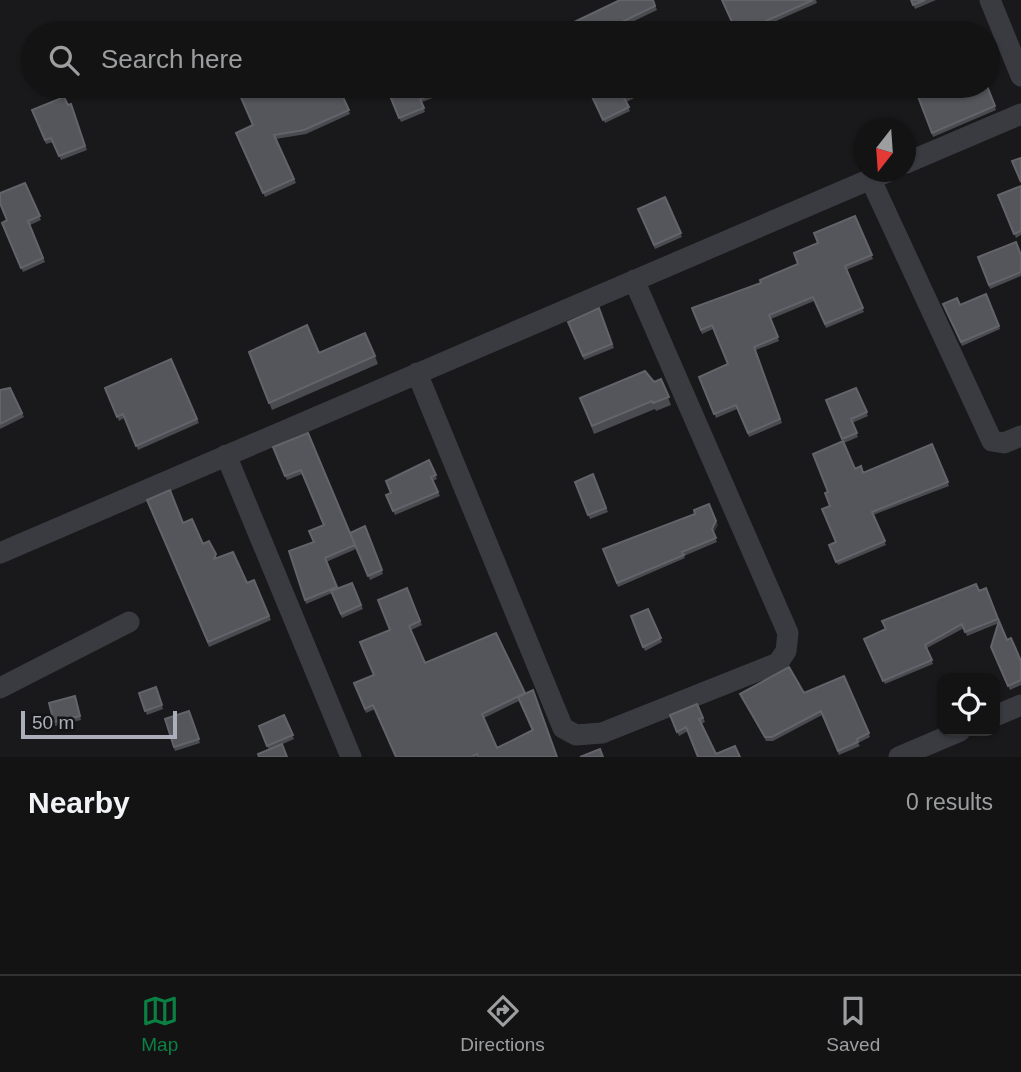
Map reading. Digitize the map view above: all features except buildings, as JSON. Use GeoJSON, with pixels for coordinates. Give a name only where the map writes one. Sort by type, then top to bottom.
{"type":"FeatureCollection","features":[{"type":"Feature","properties":{"kind":"street"},"geometry":{"type":"LineString","coordinates":[[990,0],[999,21]]}},
{"type":"Feature","properties":{"kind":"street"},"geometry":{"type":"LineString","coordinates":[[1000,25],[1021,76]]}},
{"type":"Feature","properties":{"kind":"street"},"geometry":{"type":"LineString","coordinates":[[916,158],[1021,114]]}},
{"type":"Feature","properties":{"kind":"street"},"geometry":{"type":"LineString","coordinates":[[0,553],[862,182]]}},
{"type":"Feature","properties":{"kind":"street"},"geometry":{"type":"LineString","coordinates":[[881,182],[992,441],[1004,443],[1021,436]]}},
{"type":"Feature","properties":{"kind":"street"},"geometry":{"type":"LineString","coordinates":[[417,373],[563,728],[576,735],[602,733],[778,663],[786,651],[788,633],[634,280]]}},
{"type":"Feature","properties":{"kind":"street"},"geometry":{"type":"LineString","coordinates":[[226,455],[351,757]]}},
{"type":"Feature","properties":{"kind":"street"},"geometry":{"type":"LineString","coordinates":[[0,688],[129,622]]}},
{"type":"Feature","properties":{"kind":"street"},"geometry":{"type":"LineString","coordinates":[[1000,714],[1021,705]]}},
{"type":"Feature","properties":{"kind":"street"},"geometry":{"type":"LineString","coordinates":[[899,757],[948,736]]}}]}
